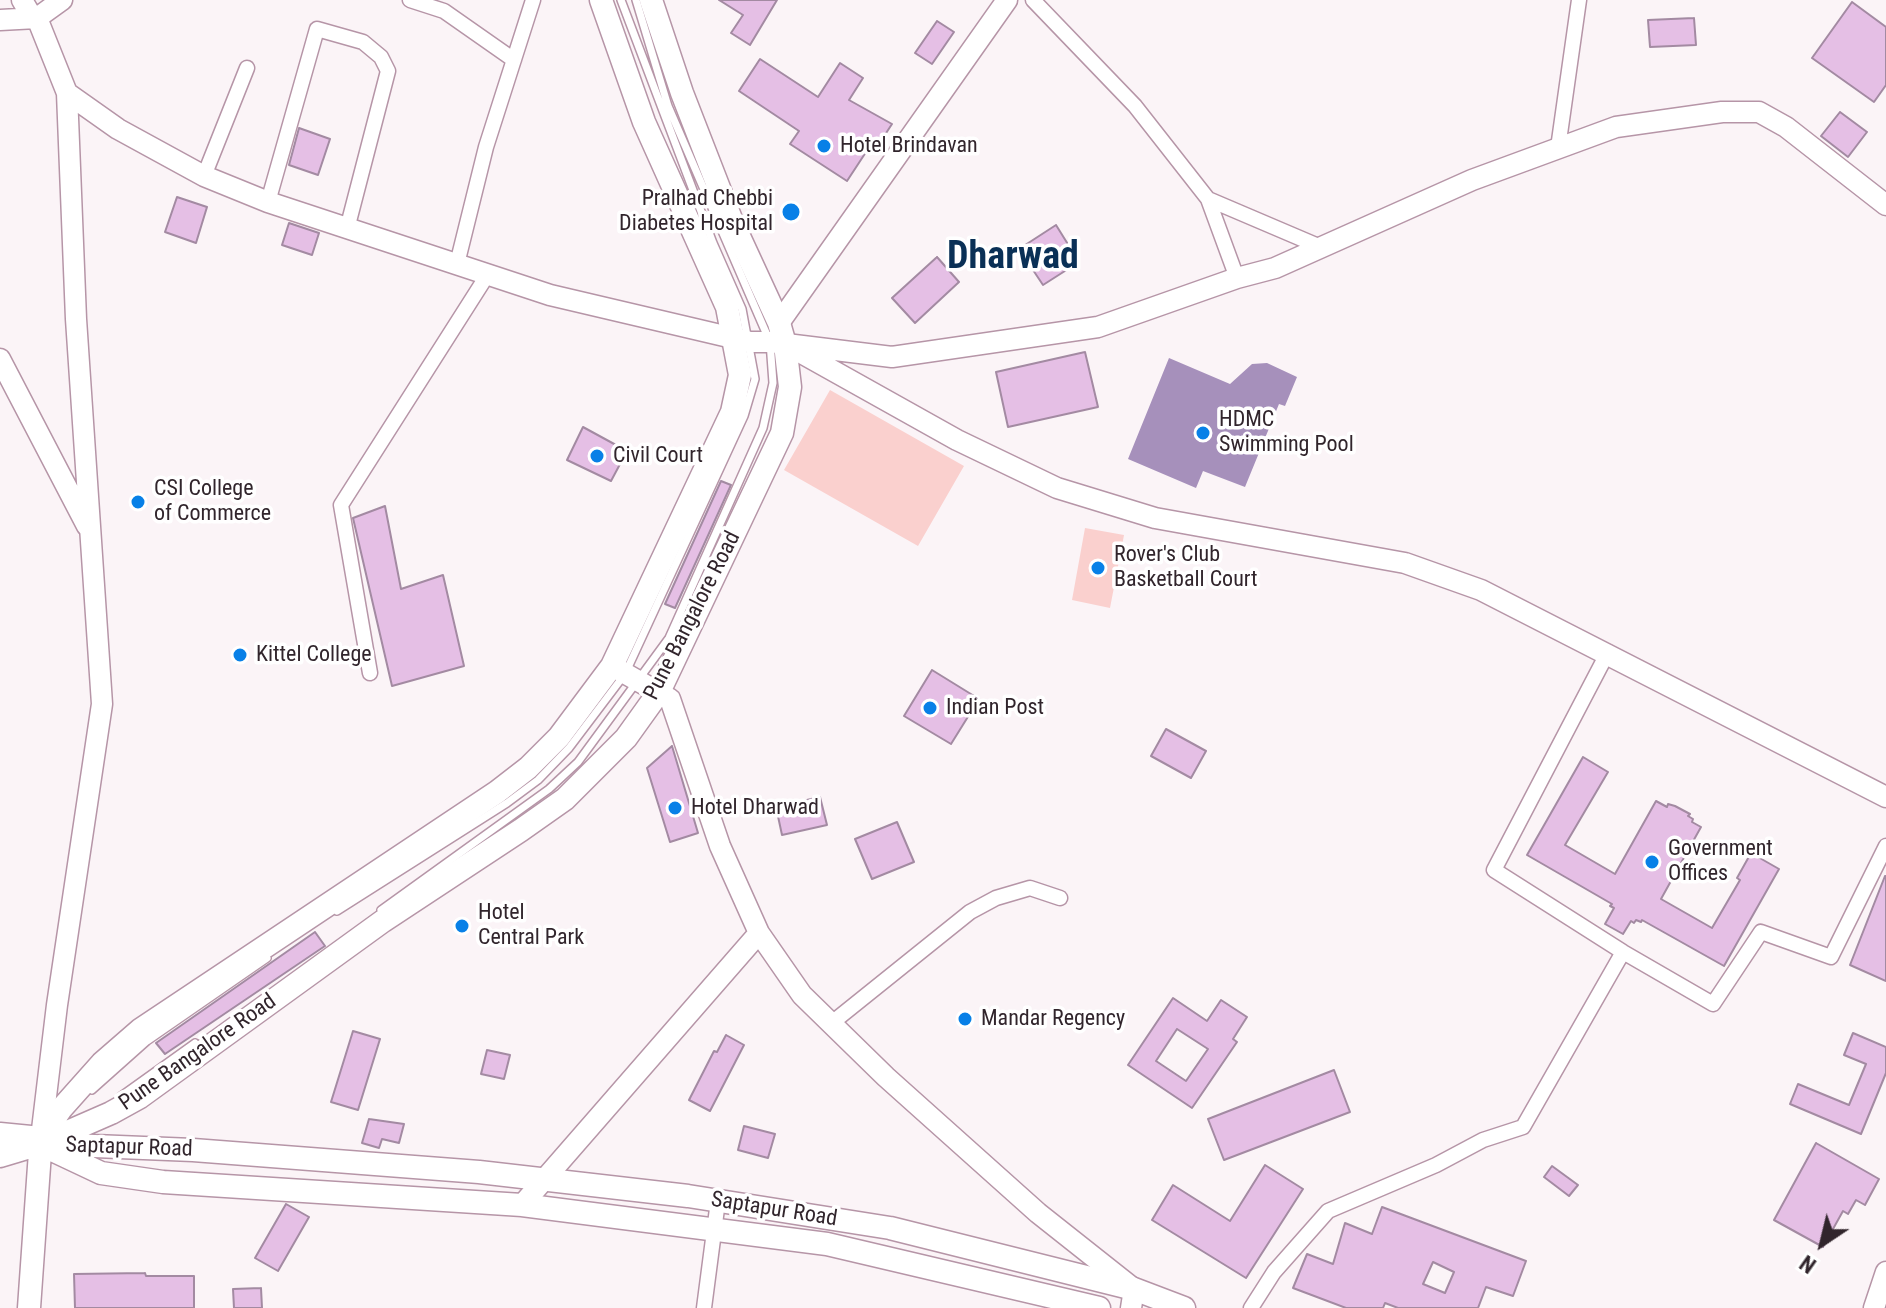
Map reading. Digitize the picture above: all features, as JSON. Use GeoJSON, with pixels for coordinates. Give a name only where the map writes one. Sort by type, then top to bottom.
{"type":"FeatureCollection","features":[{"type":"Feature","properties":{"kind":"main road","name":"Pune Bangalore Road"},"geometry":{"type":"LineString","coordinates":[[601,0],[644,122],[727,307],[763,338]]}},
{"type":"Feature","properties":{"kind":"main road","name":"Pune Bangalore Road"},"geometry":{"type":"LineString","coordinates":[[40,1141],[61,1109],[102,1063],[140,1030],[497,792],[528,768],[559,737],[634,678],[782,433],[790,387],[763,338],[731,219],[682,93],[651,0]]}},
{"type":"Feature","properties":{"kind":"main road","name":"Pune Bangalore Road"},"geometry":{"type":"LineString","coordinates":[[40,1141],[111,1113],[140,1097],[383,921],[565,799],[626,738],[634,678],[732,412],[740,375],[763,338]]}},
{"type":"Feature","properties":{"kind":"main road"},"geometry":{"type":"LineString","coordinates":[[0,1134],[40,1141]]}},
{"type":"Feature","properties":{"kind":"main road"},"geometry":{"type":"LineString","coordinates":[[0,1156],[40,1141]]}},
{"type":"Feature","properties":{"kind":"main road"},"geometry":{"type":"LineString","coordinates":[[29,1308],[40,1141]]}},
{"type":"Feature","properties":{"kind":"main road","name":"Saptapur Road"},"geometry":{"type":"LineString","coordinates":[[40,1141],[193,1150],[544,1180],[718,1201],[890,1228],[1132,1299],[1184,1308]]}},
{"type":"Feature","properties":{"kind":"main road","name":"Saptapur Road"},"geometry":{"type":"LineString","coordinates":[[40,1141],[101,1173],[163,1182],[522,1205],[714,1228],[827,1244],[1099,1308]]}},
{"type":"Feature","properties":{"kind":"street"},"geometry":{"type":"LineString","coordinates":[[22,0],[32,17],[37,18]]}},
{"type":"Feature","properties":{"kind":"street"},"geometry":{"type":"LineString","coordinates":[[0,20],[37,18],[62,0]]}},
{"type":"Feature","properties":{"kind":"street"},"geometry":{"type":"LineString","coordinates":[[410,0],[444,11],[514,60]]}},
{"type":"Feature","properties":{"kind":"street"},"geometry":{"type":"LineString","coordinates":[[457,264],[486,147],[533,0]]}},
{"type":"Feature","properties":{"kind":"street"},"geometry":{"type":"LineString","coordinates":[[763,338],[1007,0]]}},
{"type":"Feature","properties":{"kind":"street"},"geometry":{"type":"LineString","coordinates":[[1033,0],[1135,106],[1208,199],[1237,278]]}},
{"type":"Feature","properties":{"kind":"street"},"geometry":{"type":"LineString","coordinates":[[1558,148],[1579,0]]}},
{"type":"Feature","properties":{"kind":"street"},"geometry":{"type":"LineString","coordinates":[[37,18],[67,93],[76,319],[102,704],[40,1141]]}},
{"type":"Feature","properties":{"kind":"street"},"geometry":{"type":"LineString","coordinates":[[268,202],[317,29],[363,42],[381,57],[388,71],[347,229]]}},
{"type":"Feature","properties":{"kind":"street"},"geometry":{"type":"LineString","coordinates":[[204,176],[247,68]]}},
{"type":"Feature","properties":{"kind":"street"},"geometry":{"type":"LineString","coordinates":[[67,93],[118,129],[204,176],[268,202],[550,295],[763,338],[892,357],[1098,327],[1237,278],[1275,268],[1472,180],[1616,127],[1722,112],[1759,112],[1786,127],[1886,205]]}},
{"type":"Feature","properties":{"kind":"street"},"geometry":{"type":"LineString","coordinates":[[1208,199],[1323,248]]}},
{"type":"Feature","properties":{"kind":"street"},"geometry":{"type":"LineString","coordinates":[[370,673],[341,505],[488,274]]}},
{"type":"Feature","properties":{"kind":"street"},"geometry":{"type":"LineString","coordinates":[[763,338],[957,440],[1057,488],[1155,518],[1405,563],[1481,590],[1608,652],[1886,797]]}},
{"type":"Feature","properties":{"kind":"street"},"geometry":{"type":"LineString","coordinates":[[0,359],[91,533]]}},
{"type":"Feature","properties":{"kind":"street"},"geometry":{"type":"LineString","coordinates":[[1608,652],[1494,870],[1623,952],[1713,1004],[1761,932],[1831,957],[1886,846]]}},
{"type":"Feature","properties":{"kind":"street"},"geometry":{"type":"LineString","coordinates":[[634,678],[670,699],[720,846],[759,933],[802,995],[886,1077],[1132,1299]]}},
{"type":"Feature","properties":{"kind":"street"},"geometry":{"type":"LineString","coordinates":[[833,1022],[970,912],[996,898],[1030,888],[1060,898]]}},
{"type":"Feature","properties":{"kind":"street"},"geometry":{"type":"LineString","coordinates":[[522,1205],[759,933]]}},
{"type":"Feature","properties":{"kind":"street"},"geometry":{"type":"LineString","coordinates":[[1251,1308],[1274,1272],[1328,1211],[1436,1165],[1483,1140],[1523,1127],[1623,952]]}},
{"type":"Feature","properties":{"kind":"street"},"geometry":{"type":"LineString","coordinates":[[704,1308],[718,1201]]}},
{"type":"Feature","properties":{"kind":"street"},"geometry":{"type":"LineString","coordinates":[[1874,1308],[1886,1272]]}},
{"type":"Feature","properties":{"kind":"lane"},"geometry":{"type":"LineString","coordinates":[[621,0],[713,243],[742,309],[763,338]]}},
{"type":"Feature","properties":{"kind":"lane"},"geometry":{"type":"LineString","coordinates":[[636,0],[668,106],[763,338]]}},
{"type":"Feature","properties":{"kind":"lane"},"geometry":{"type":"LineString","coordinates":[[375,914],[549,789],[578,762],[634,678]]}},
{"type":"Feature","properties":{"kind":"lane"},"geometry":{"type":"LineString","coordinates":[[331,915],[454,838],[538,780],[634,678]]}},
{"type":"Feature","properties":{"kind":"lane"},"geometry":{"type":"LineString","coordinates":[[243,1011],[364,923]]}},
{"type":"Feature","properties":{"kind":"lane"},"geometry":{"type":"LineString","coordinates":[[40,1141],[147,1041],[279,950]]}},
{"type":"Feature","properties":{"kind":"lane"},"geometry":{"type":"LineString","coordinates":[[40,1141],[107,1106],[205,1037]]}},
{"type":"Feature","properties":{"kind":"shaded area","name":"HDMC Swimming Pool"},"geometry":{"type":"Polygon","coordinates":[[[1169,358],[1230,384],[1252,364],[1267,363],[1297,377],[1285,406],[1279,404],[1245,487],[1203,471],[1196,488],[1128,459],[1169,358]]]}},
{"type":"Feature","properties":{"kind":"shaded area"},"geometry":{"type":"Polygon","coordinates":[[[830,390],[964,466],[918,546],[784,470],[830,390]]]}},
{"type":"Feature","properties":{"kind":"shaded area","name":"Rover's Club Basketball Court"},"geometry":{"type":"Polygon","coordinates":[[[1085,528],[1124,535],[1110,608],[1072,600],[1085,528]]]}},
{"type":"Feature","properties":{"kind":"building"},"geometry":{"type":"Polygon","coordinates":[[[719,0],[777,0],[750,45],[731,33],[743,15],[719,0]]]}},
{"type":"Feature","properties":{"kind":"building"},"geometry":{"type":"Polygon","coordinates":[[[1852,2],[1886,27],[1886,85],[1874,102],[1812,58],[1852,2]]]}},
{"type":"Feature","properties":{"kind":"building"},"geometry":{"type":"Polygon","coordinates":[[[1694,18],[1696,45],[1650,47],[1648,20],[1694,18]]]}},
{"type":"Feature","properties":{"kind":"building"},"geometry":{"type":"Polygon","coordinates":[[[937,21],[954,32],[932,64],[915,53],[937,21]]]}},
{"type":"Feature","properties":{"kind":"building"},"geometry":{"type":"Polygon","coordinates":[[[760,59],[818,97],[840,63],[863,78],[849,100],[892,124],[875,150],[870,146],[847,181],[790,144],[799,131],[739,91],[760,59]]]}},
{"type":"Feature","properties":{"kind":"building"},"geometry":{"type":"Polygon","coordinates":[[[1840,112],[1867,132],[1848,157],[1821,136],[1840,112]]]}},
{"type":"Feature","properties":{"kind":"building"},"geometry":{"type":"Polygon","coordinates":[[[299,128],[330,139],[318,175],[289,165],[299,128]]]}},
{"type":"Feature","properties":{"kind":"building"},"geometry":{"type":"Polygon","coordinates":[[[177,197],[207,207],[196,243],[165,232],[177,197]]]}},
{"type":"Feature","properties":{"kind":"building"},"geometry":{"type":"Polygon","coordinates":[[[289,223],[319,233],[312,255],[282,245],[289,223]]]}},
{"type":"Feature","properties":{"kind":"building"},"geometry":{"type":"Polygon","coordinates":[[[1056,225],[1079,262],[1043,285],[1019,249],[1056,225]]]}},
{"type":"Feature","properties":{"kind":"building"},"geometry":{"type":"Polygon","coordinates":[[[937,257],[959,282],[915,323],[892,298],[937,257]]]}},
{"type":"Feature","properties":{"kind":"building"},"geometry":{"type":"Polygon","coordinates":[[[1085,352],[1098,407],[1008,427],[996,372],[1085,352]]]}},
{"type":"Feature","properties":{"kind":"building","name":"Civil Court"},"geometry":{"type":"Polygon","coordinates":[[[583,427],[627,451],[611,481],[567,460],[583,427]]]}},
{"type":"Feature","properties":{"kind":"building"},"geometry":{"type":"Polygon","coordinates":[[[721,481],[731,485],[675,608],[665,604],[721,481]]]}},
{"type":"Feature","properties":{"kind":"building"},"geometry":{"type":"Polygon","coordinates":[[[385,506],[401,589],[443,575],[464,666],[392,686],[353,518],[385,506]]]}},
{"type":"Feature","properties":{"kind":"building"},"geometry":{"type":"Polygon","coordinates":[[[932,670],[979,699],[951,744],[904,716],[932,670]]]}},
{"type":"Feature","properties":{"kind":"building"},"geometry":{"type":"Polygon","coordinates":[[[1166,729],[1206,751],[1191,778],[1151,756],[1166,729]]]}},
{"type":"Feature","properties":{"kind":"building","name":"Hotel Dharwad"},"geometry":{"type":"Polygon","coordinates":[[[672,746],[698,833],[670,842],[647,768],[672,746]]]}},
{"type":"Feature","properties":{"kind":"building","name":"Government Offices"},"geometry":{"type":"Polygon","coordinates":[[[1583,757],[1608,772],[1565,845],[1615,874],[1656,801],[1690,814],[1688,816],[1693,819],[1692,822],[1701,827],[1661,899],[1712,928],[1740,880],[1737,878],[1751,853],[1779,869],[1724,966],[1642,920],[1631,921],[1623,934],[1605,924],[1614,908],[1610,906],[1612,904],[1527,855],[1583,757]]]}},
{"type":"Feature","properties":{"kind":"building"},"geometry":{"type":"Polygon","coordinates":[[[820,797],[827,825],[782,835],[776,807],[820,797]]]}},
{"type":"Feature","properties":{"kind":"building"},"geometry":{"type":"Polygon","coordinates":[[[897,822],[914,862],[872,879],[855,839],[897,822]]]}},
{"type":"Feature","properties":{"kind":"building"},"geometry":{"type":"Polygon","coordinates":[[[1886,876],[1886,981],[1850,965],[1886,876]]]}},
{"type":"Feature","properties":{"kind":"building"},"geometry":{"type":"Polygon","coordinates":[[[315,932],[325,946],[165,1054],[156,1043],[315,932]]]}},
{"type":"Feature","properties":{"kind":"building"},"geometry":{"type":"Polygon","coordinates":[[[1173,998],[1207,1021],[1221,1000],[1247,1017],[1233,1039],[1237,1042],[1192,1108],[1128,1065],[1173,998]],[[1177,1029],[1156,1061],[1186,1081],[1208,1049],[1177,1029]]]}},
{"type":"Feature","properties":{"kind":"building"},"geometry":{"type":"Polygon","coordinates":[[[353,1031],[380,1039],[358,1110],[331,1102],[353,1031]]]}},
{"type":"Feature","properties":{"kind":"building"},"geometry":{"type":"Polygon","coordinates":[[[1853,1033],[1886,1047],[1886,1073],[1861,1134],[1790,1104],[1798,1084],[1849,1105],[1866,1064],[1844,1055],[1853,1033]]]}},
{"type":"Feature","properties":{"kind":"building"},"geometry":{"type":"Polygon","coordinates":[[[726,1035],[744,1045],[710,1111],[689,1100],[714,1051],[717,1052],[726,1035]]]}},
{"type":"Feature","properties":{"kind":"building"},"geometry":{"type":"Polygon","coordinates":[[[487,1050],[510,1055],[504,1079],[481,1074],[487,1050]]]}},
{"type":"Feature","properties":{"kind":"building"},"geometry":{"type":"Polygon","coordinates":[[[1334,1070],[1350,1112],[1224,1160],[1208,1119],[1334,1070]]]}},
{"type":"Feature","properties":{"kind":"building"},"geometry":{"type":"Polygon","coordinates":[[[369,1119],[404,1124],[399,1143],[382,1139],[379,1148],[362,1143],[369,1119]]]}},
{"type":"Feature","properties":{"kind":"building"},"geometry":{"type":"Polygon","coordinates":[[[744,1126],[775,1134],[768,1158],[738,1150],[744,1126]]]}},
{"type":"Feature","properties":{"kind":"building"},"geometry":{"type":"Polygon","coordinates":[[[1816,1143],[1879,1179],[1865,1205],[1856,1200],[1848,1214],[1843,1211],[1823,1247],[1774,1220],[1816,1143]]]}},
{"type":"Feature","properties":{"kind":"building"},"geometry":{"type":"Polygon","coordinates":[[[1265,1165],[1303,1189],[1246,1278],[1152,1220],[1173,1185],[1230,1221],[1265,1165]]]}},
{"type":"Feature","properties":{"kind":"building"},"geometry":{"type":"Polygon","coordinates":[[[1552,1166],[1578,1185],[1569,1196],[1544,1177],[1552,1166]]]}},
{"type":"Feature","properties":{"kind":"building"},"geometry":{"type":"Polygon","coordinates":[[[286,1204],[309,1217],[278,1271],[255,1258],[286,1204]]]}},
{"type":"Feature","properties":{"kind":"building"},"geometry":{"type":"Polygon","coordinates":[[[1382,1207],[1526,1261],[1513,1296],[1486,1287],[1478,1308],[1398,1308],[1385,1303],[1383,1308],[1346,1308],[1293,1288],[1307,1254],[1333,1264],[1345,1223],[1372,1234],[1382,1207]],[[1433,1262],[1423,1284],[1445,1293],[1454,1272],[1433,1262]]]}},
{"type":"Feature","properties":{"kind":"building"},"geometry":{"type":"Polygon","coordinates":[[[145,1273],[146,1276],[194,1276],[194,1308],[75,1308],[74,1274],[145,1273]]]}},
{"type":"Feature","properties":{"kind":"building"},"geometry":{"type":"Polygon","coordinates":[[[261,1288],[262,1308],[234,1308],[233,1289],[261,1288]]]}},
{"type":"Feature","properties":{"kind":"place","name":"Hotel Brindavan"},"geometry":{"type":"Point","coordinates":[824,146]}},
{"type":"Feature","properties":{"kind":"place","name":"Pralhad Chebbi Diabetes Hospital"},"geometry":{"type":"Point","coordinates":[791,212]}},
{"type":"Feature","properties":{"kind":"place","name":"HDMC Swimming Pool"},"geometry":{"type":"Point","coordinates":[1203,433]}},
{"type":"Feature","properties":{"kind":"place","name":"Civil Court"},"geometry":{"type":"Point","coordinates":[597,456]}},
{"type":"Feature","properties":{"kind":"place","name":"CSI College of Commerce"},"geometry":{"type":"Point","coordinates":[138,502]}},
{"type":"Feature","properties":{"kind":"place","name":"Rover's Club Basketball Court"},"geometry":{"type":"Point","coordinates":[1098,568]}},
{"type":"Feature","properties":{"kind":"place","name":"Kittel College"},"geometry":{"type":"Point","coordinates":[240,655]}},
{"type":"Feature","properties":{"kind":"place","name":"Indian Post"},"geometry":{"type":"Point","coordinates":[930,708]}},
{"type":"Feature","properties":{"kind":"place","name":"Hotel Dharwad"},"geometry":{"type":"Point","coordinates":[675,808]}},
{"type":"Feature","properties":{"kind":"place","name":"Government Offices"},"geometry":{"type":"Point","coordinates":[1652,862]}},
{"type":"Feature","properties":{"kind":"place","name":"Hotel Central Park"},"geometry":{"type":"Point","coordinates":[462,926]}},
{"type":"Feature","properties":{"kind":"place","name":"Mandar Regency"},"geometry":{"type":"Point","coordinates":[965,1019]}},
{"type":"Feature","properties":{"kind":"district","name":"Dharwad"},"geometry":{"type":"Point","coordinates":[1013,258]}}]}
